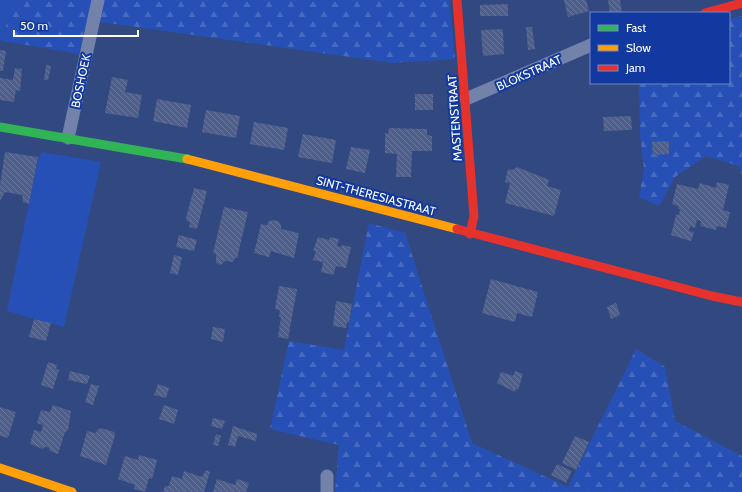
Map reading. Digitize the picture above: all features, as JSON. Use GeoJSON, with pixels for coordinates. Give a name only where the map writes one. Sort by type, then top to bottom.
{"type":"FeatureCollection","features":[{"type":"Feature","properties":{"kind":"street","name":"BOSHOEK"},"geometry":{"type":"LineString","coordinates":[[68,138],[98,0]]}},
{"type":"Feature","properties":{"kind":"street","name":"MASTENSTRAAT"},"geometry":{"type":"LineString","coordinates":[[457,0],[466,99],[474,216],[470,234]]}},
{"type":"Feature","properties":{"kind":"street"},"geometry":{"type":"LineString","coordinates":[[710,12],[742,3]]}},
{"type":"Feature","properties":{"kind":"street","name":"BLOKSTRAAT"},"geometry":{"type":"LineString","coordinates":[[466,99],[590,45]]}},
{"type":"Feature","properties":{"kind":"street","name":"SINT-THERESIASTRAAT"},"geometry":{"type":"LineString","coordinates":[[0,127],[197,161],[470,234],[712,296],[742,302]]}},
{"type":"Feature","properties":{"kind":"street"},"geometry":{"type":"LineString","coordinates":[[0,468],[64,488],[72,492]]}},
{"type":"Feature","properties":{"kind":"street"},"geometry":{"type":"LineString","coordinates":[[327,476],[327,492]]}},
{"type":"Feature","properties":{"kind":"green space"},"geometry":{"type":"Polygon","coordinates":[[[0,0],[11,0],[3,41],[0,40],[0,0]]]}},
{"type":"Feature","properties":{"kind":"green space"},"geometry":{"type":"Polygon","coordinates":[[[11,0],[449,0],[455,59],[393,63],[101,22],[86,24],[79,54],[3,41],[11,0]]]}},
{"type":"Feature","properties":{"kind":"green space"},"geometry":{"type":"Polygon","coordinates":[[[742,16],[742,175],[739,166],[706,156],[675,177],[659,206],[639,197],[644,169],[640,134],[639,84],[730,84],[730,19],[742,16]]]}},
{"type":"Feature","properties":{"kind":"green space"},"geometry":{"type":"Polygon","coordinates":[[[42,152],[101,162],[64,327],[7,311],[38,159],[42,152]]]}},
{"type":"Feature","properties":{"kind":"green space"},"geometry":{"type":"Polygon","coordinates":[[[369,223],[405,233],[472,443],[568,487],[636,349],[665,367],[675,421],[742,456],[742,492],[335,492],[339,445],[270,429],[289,341],[344,350],[369,223]]]}},
{"type":"Feature","properties":{"kind":"building"},"geometry":{"type":"Polygon","coordinates":[[[564,0],[586,0],[589,11],[568,17],[564,0]]]}},
{"type":"Feature","properties":{"kind":"building"},"geometry":{"type":"Polygon","coordinates":[[[608,0],[620,0],[622,12],[610,12],[608,0]]]}},
{"type":"Feature","properties":{"kind":"building"},"geometry":{"type":"Polygon","coordinates":[[[508,4],[508,16],[480,16],[480,5],[508,4]]]}},
{"type":"Feature","properties":{"kind":"building"},"geometry":{"type":"Polygon","coordinates":[[[526,27],[532,27],[535,49],[528,50],[526,27]]]}},
{"type":"Feature","properties":{"kind":"building"},"geometry":{"type":"Polygon","coordinates":[[[503,29],[504,54],[483,56],[481,30],[503,29]]]}},
{"type":"Feature","properties":{"kind":"building"},"geometry":{"type":"Polygon","coordinates":[[[0,50],[6,51],[3,71],[0,71],[0,50]]]}},
{"type":"Feature","properties":{"kind":"building"},"geometry":{"type":"Polygon","coordinates":[[[46,65],[51,66],[48,80],[44,80],[46,65]]]}},
{"type":"Feature","properties":{"kind":"building"},"geometry":{"type":"Polygon","coordinates":[[[15,68],[22,69],[20,91],[16,90],[14,102],[0,100],[0,78],[13,80],[15,68]]]}},
{"type":"Feature","properties":{"kind":"building"},"geometry":{"type":"Polygon","coordinates":[[[112,77],[128,80],[125,92],[142,95],[138,118],[105,113],[112,77]]]}},
{"type":"Feature","properties":{"kind":"building"},"geometry":{"type":"Polygon","coordinates":[[[415,94],[433,94],[433,110],[415,110],[415,94]]]}},
{"type":"Feature","properties":{"kind":"building"},"geometry":{"type":"Polygon","coordinates":[[[157,99],[191,105],[187,128],[153,121],[157,99]]]}},
{"type":"Feature","properties":{"kind":"building"},"geometry":{"type":"Polygon","coordinates":[[[206,110],[240,116],[236,138],[202,132],[206,110]]]}},
{"type":"Feature","properties":{"kind":"building"},"geometry":{"type":"Polygon","coordinates":[[[631,116],[632,130],[604,131],[603,117],[631,116]]]}},
{"type":"Feature","properties":{"kind":"building"},"geometry":{"type":"Polygon","coordinates":[[[254,122],[288,128],[284,150],[250,144],[254,122]]]}},
{"type":"Feature","properties":{"kind":"building"},"geometry":{"type":"Polygon","coordinates":[[[389,128],[427,129],[427,135],[432,136],[432,151],[412,151],[411,177],[396,177],[397,154],[385,153],[385,133],[388,134],[389,128]]]}},
{"type":"Feature","properties":{"kind":"building"},"geometry":{"type":"Polygon","coordinates":[[[303,134],[336,140],[332,163],[298,157],[303,134]]]}},
{"type":"Feature","properties":{"kind":"building"},"geometry":{"type":"Polygon","coordinates":[[[669,141],[669,154],[653,155],[652,142],[669,141]]]}},
{"type":"Feature","properties":{"kind":"building"},"geometry":{"type":"Polygon","coordinates":[[[351,147],[370,150],[365,173],[346,169],[351,147]]]}},
{"type":"Feature","properties":{"kind":"building"},"geometry":{"type":"Polygon","coordinates":[[[5,152],[38,157],[29,204],[23,202],[22,195],[5,192],[0,201],[0,185],[5,152]]]}},
{"type":"Feature","properties":{"kind":"building"},"geometry":{"type":"Polygon","coordinates":[[[517,167],[549,180],[547,186],[561,190],[554,216],[505,203],[510,183],[505,182],[508,169],[512,170],[517,167]]]}},
{"type":"Feature","properties":{"kind":"building"},"geometry":{"type":"Polygon","coordinates":[[[717,182],[729,185],[723,210],[730,212],[726,228],[717,226],[716,230],[700,226],[701,221],[697,220],[695,228],[690,226],[689,231],[694,232],[691,241],[671,235],[676,215],[679,215],[680,209],[678,209],[678,206],[672,204],[677,184],[698,189],[700,183],[716,188],[717,182]]]}},
{"type":"Feature","properties":{"kind":"building"},"geometry":{"type":"Polygon","coordinates":[[[194,188],[207,191],[197,229],[189,227],[190,222],[187,221],[186,218],[194,188]]]}},
{"type":"Feature","properties":{"kind":"building"},"geometry":{"type":"Polygon","coordinates":[[[224,207],[248,212],[237,258],[235,258],[233,262],[225,261],[221,265],[216,263],[216,254],[213,253],[224,207]]]}},
{"type":"Feature","properties":{"kind":"building"},"geometry":{"type":"Polygon","coordinates":[[[272,220],[278,221],[281,225],[281,229],[299,233],[294,258],[271,251],[269,257],[254,253],[261,224],[267,225],[268,222],[272,220]]]}},
{"type":"Feature","properties":{"kind":"building"},"geometry":{"type":"Polygon","coordinates":[[[179,235],[197,240],[194,251],[176,247],[179,235]]]}},
{"type":"Feature","properties":{"kind":"building"},"geometry":{"type":"Polygon","coordinates":[[[318,237],[329,240],[330,237],[339,239],[337,246],[341,247],[342,245],[351,247],[346,268],[336,266],[333,275],[321,272],[323,262],[313,260],[316,251],[313,251],[318,237]]]}},
{"type":"Feature","properties":{"kind":"building"},"geometry":{"type":"Polygon","coordinates":[[[174,255],[182,257],[178,275],[170,273],[174,255]]]}},
{"type":"Feature","properties":{"kind":"building"},"geometry":{"type":"Polygon","coordinates":[[[491,279],[538,292],[532,317],[517,313],[515,322],[482,313],[491,279]]]}},
{"type":"Feature","properties":{"kind":"building"},"geometry":{"type":"Polygon","coordinates":[[[279,286],[297,289],[288,339],[278,337],[281,317],[279,317],[280,310],[275,309],[279,286]]]}},
{"type":"Feature","properties":{"kind":"building"},"geometry":{"type":"Polygon","coordinates":[[[336,301],[352,304],[349,323],[347,322],[346,328],[333,326],[336,301]]]}},
{"type":"Feature","properties":{"kind":"building"},"geometry":{"type":"Polygon","coordinates":[[[616,303],[620,315],[611,319],[607,307],[616,303]]]}},
{"type":"Feature","properties":{"kind":"building"},"geometry":{"type":"Polygon","coordinates":[[[34,319],[51,323],[46,341],[29,337],[34,319]]]}},
{"type":"Feature","properties":{"kind":"building"},"geometry":{"type":"Polygon","coordinates":[[[213,327],[225,329],[223,342],[211,339],[213,327]]]}},
{"type":"Feature","properties":{"kind":"building"},"geometry":{"type":"Polygon","coordinates":[[[48,362],[57,365],[56,369],[59,370],[53,389],[41,385],[48,362]]]}},
{"type":"Feature","properties":{"kind":"building"},"geometry":{"type":"Polygon","coordinates":[[[70,371],[90,376],[87,384],[68,380],[70,371]]]}},
{"type":"Feature","properties":{"kind":"building"},"geometry":{"type":"Polygon","coordinates":[[[515,371],[523,374],[518,390],[516,389],[515,392],[497,383],[501,372],[513,376],[515,371]]]}},
{"type":"Feature","properties":{"kind":"building"},"geometry":{"type":"Polygon","coordinates":[[[91,384],[99,386],[93,405],[85,402],[91,384]]]}},
{"type":"Feature","properties":{"kind":"building"},"geometry":{"type":"Polygon","coordinates":[[[158,384],[169,388],[166,398],[154,395],[158,384]]]}},
{"type":"Feature","properties":{"kind":"building"},"geometry":{"type":"Polygon","coordinates":[[[53,405],[71,411],[68,430],[65,432],[58,454],[50,451],[49,448],[45,447],[43,449],[30,444],[34,430],[41,432],[43,425],[37,423],[41,410],[50,412],[53,405]]]}},
{"type":"Feature","properties":{"kind":"building"},"geometry":{"type":"Polygon","coordinates":[[[164,405],[178,410],[174,424],[159,419],[164,405]]]}},
{"type":"Feature","properties":{"kind":"building"},"geometry":{"type":"Polygon","coordinates":[[[0,407],[16,412],[8,438],[0,436],[0,407]]]}},
{"type":"Feature","properties":{"kind":"building"},"geometry":{"type":"Polygon","coordinates":[[[213,418],[225,421],[222,429],[211,426],[213,418]]]}},
{"type":"Feature","properties":{"kind":"building"},"geometry":{"type":"Polygon","coordinates":[[[233,426],[257,434],[256,441],[238,436],[235,447],[228,445],[233,426]]]}},
{"type":"Feature","properties":{"kind":"building"},"geometry":{"type":"Polygon","coordinates":[[[101,428],[114,432],[115,435],[106,465],[80,456],[87,431],[96,433],[97,430],[101,428]]]}},
{"type":"Feature","properties":{"kind":"building"},"geometry":{"type":"Polygon","coordinates":[[[216,434],[221,436],[218,446],[213,445],[216,434]]]}},
{"type":"Feature","properties":{"kind":"building"},"geometry":{"type":"Polygon","coordinates":[[[575,436],[589,442],[576,470],[562,463],[575,436]]]}},
{"type":"Feature","properties":{"kind":"building"},"geometry":{"type":"Polygon","coordinates":[[[139,455],[157,460],[152,479],[149,478],[145,492],[134,489],[135,485],[118,479],[125,456],[138,460],[139,455]]]}},
{"type":"Feature","properties":{"kind":"building"},"geometry":{"type":"Polygon","coordinates":[[[557,464],[572,471],[566,483],[551,475],[557,464]]]}},
{"type":"Feature","properties":{"kind":"building"},"geometry":{"type":"Polygon","coordinates":[[[206,470],[210,472],[204,492],[163,492],[165,486],[169,486],[172,476],[182,479],[184,471],[202,477],[206,470]]]}},
{"type":"Feature","properties":{"kind":"building"},"geometry":{"type":"Polygon","coordinates":[[[217,479],[235,485],[237,479],[249,483],[246,492],[213,492],[217,479]]]}},
{"type":"Feature","properties":{"kind":"traffic: fast"},"geometry":{"type":"LineString","coordinates":[[0,127],[187,159]]}},
{"type":"Feature","properties":{"kind":"traffic: slow"},"geometry":{"type":"LineString","coordinates":[[187,159],[457,229]]}},
{"type":"Feature","properties":{"kind":"traffic: slow"},"geometry":{"type":"LineString","coordinates":[[0,468],[72,492]]}},
{"type":"Feature","properties":{"kind":"traffic: jam"},"geometry":{"type":"LineString","coordinates":[[457,0],[474,216],[470,234]]}},
{"type":"Feature","properties":{"kind":"traffic: jam"},"geometry":{"type":"LineString","coordinates":[[709,12],[742,3]]}},
{"type":"Feature","properties":{"kind":"traffic: jam"},"geometry":{"type":"LineString","coordinates":[[457,229],[712,296],[742,302]]}}]}
